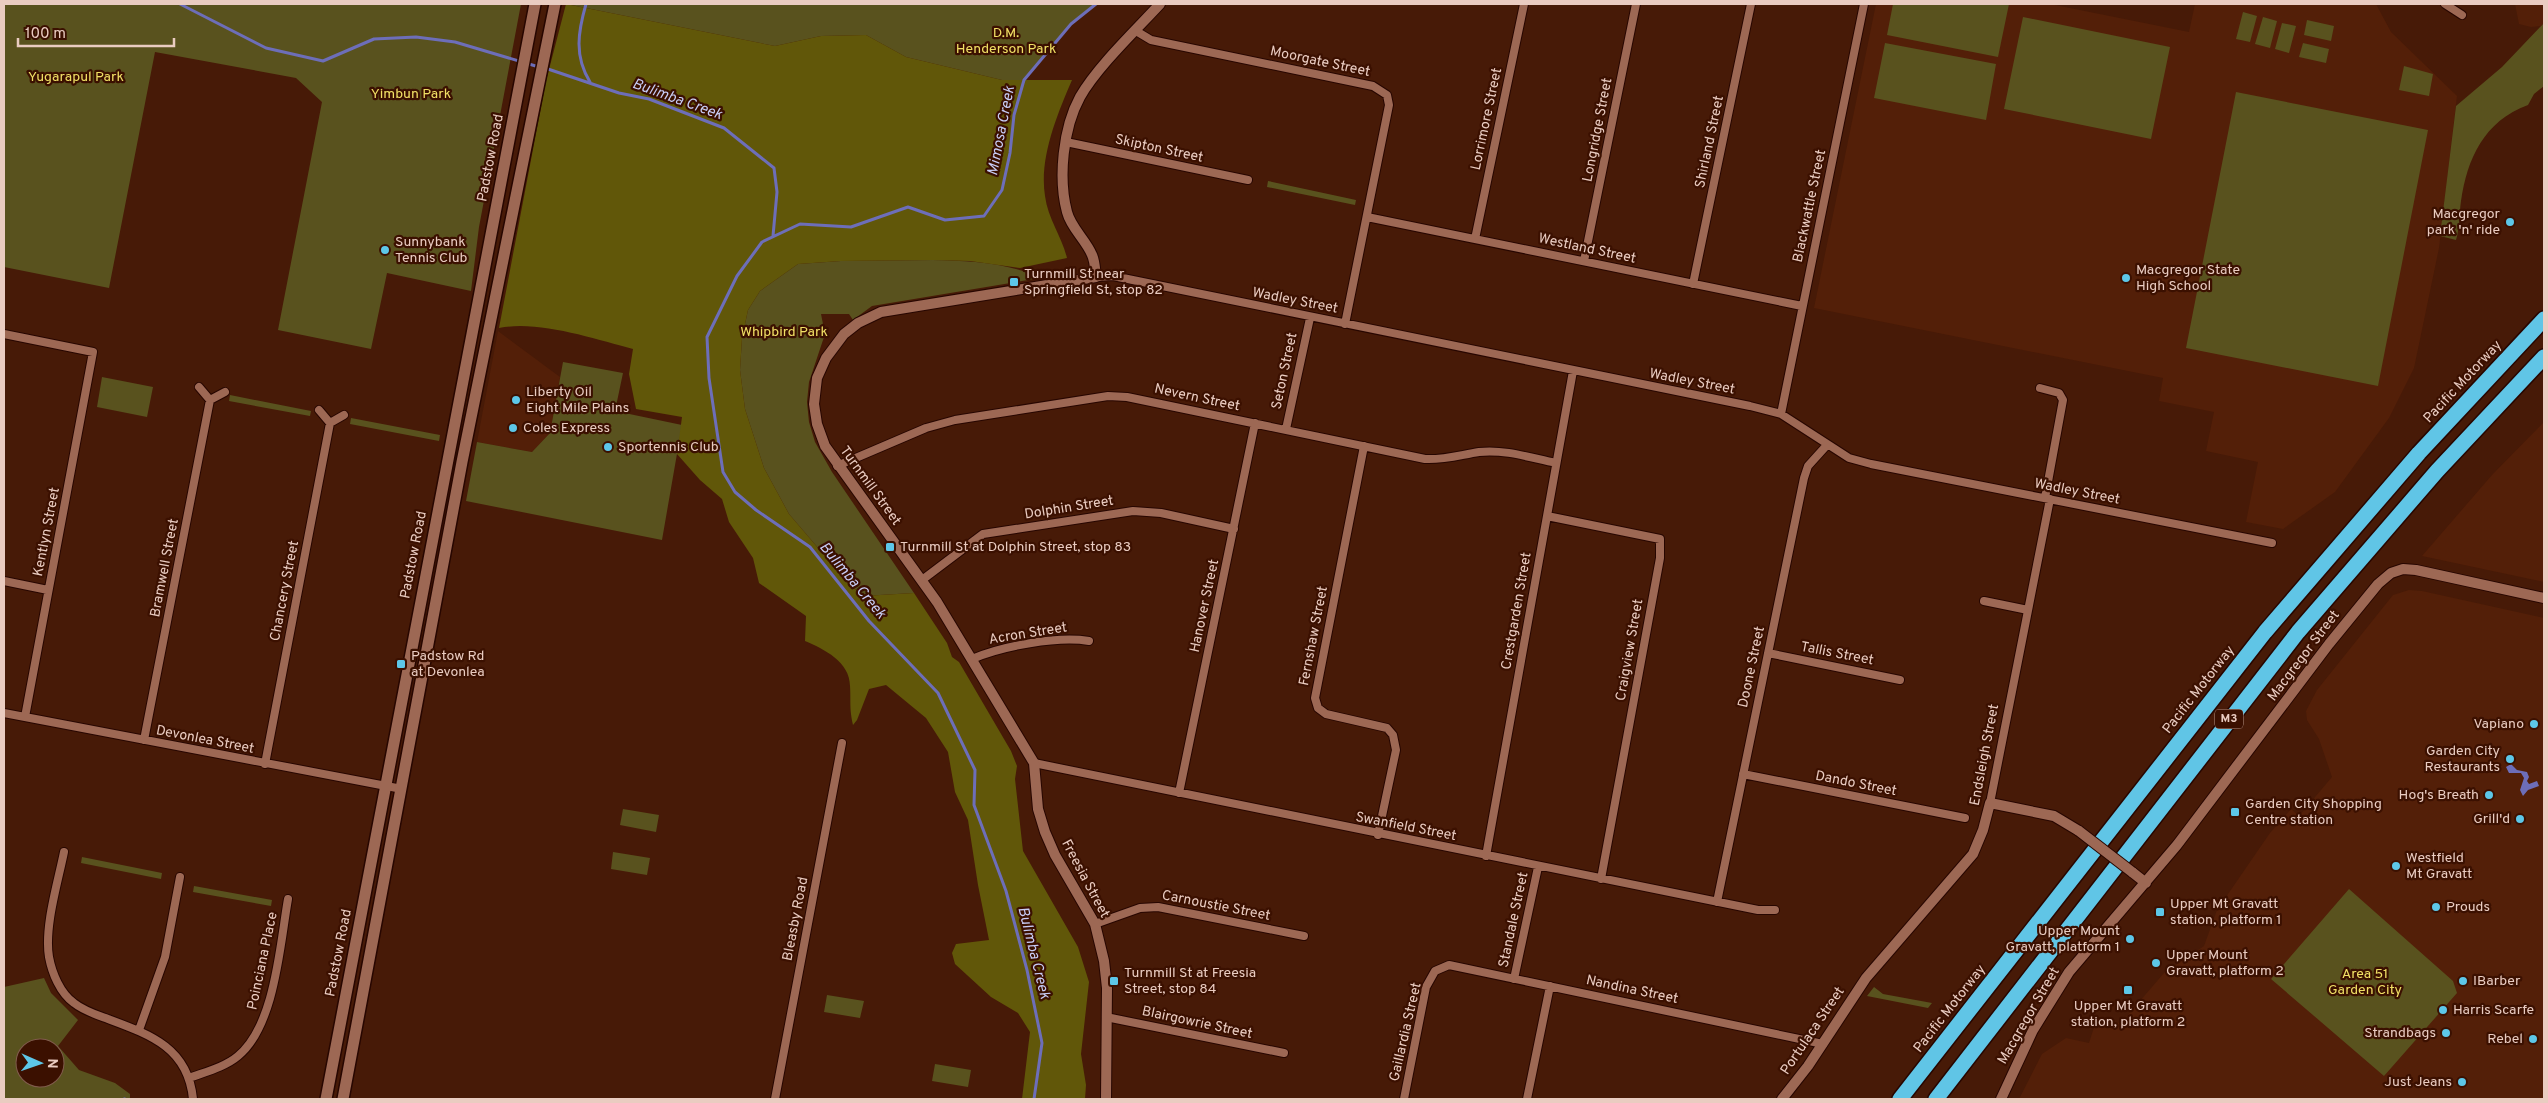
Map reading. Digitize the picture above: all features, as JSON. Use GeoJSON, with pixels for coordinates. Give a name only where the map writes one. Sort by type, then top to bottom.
{"type":"FeatureCollection","features":[{"type":"Feature","properties":{"kind":"highway","name":"Pacific Motorway"},"geometry":{"type":"LineString","coordinates":[[1900,1099],[2265,632],[2419,453],[2544,319]]}},
{"type":"Feature","properties":{"kind":"highway","name":"M3"},"geometry":{"type":"LineString","coordinates":[[1936,1099],[2298,632],[2437,470],[2544,357]]}},
{"type":"Feature","properties":{"kind":"main road","name":"Padstow Road"},"geometry":{"type":"LineString","coordinates":[[326,1099],[535,4]]}},
{"type":"Feature","properties":{"kind":"main road"},"geometry":{"type":"LineString","coordinates":[[343,1099],[462,462],[554,4]]}},
{"type":"Feature","properties":{"kind":"street"},"geometry":{"type":"LineString","coordinates":[[1096,277],[1092,254],[1068,216],[1063,197],[1061,176],[1066,142],[1080,98],[1160,4]]}},
{"type":"Feature","properties":{"kind":"street","name":"Lorrimore Street"},"geometry":{"type":"LineString","coordinates":[[1475,239],[1524,4]]}},
{"type":"Feature","properties":{"kind":"street","name":"Longridge Street"},"geometry":{"type":"LineString","coordinates":[[1584,261],[1636,4]]}},
{"type":"Feature","properties":{"kind":"street","name":"Shirland Street"},"geometry":{"type":"LineString","coordinates":[[1693,284],[1751,4]]}},
{"type":"Feature","properties":{"kind":"street","name":"Blackwattle Street"},"geometry":{"type":"LineString","coordinates":[[1781,414],[1864,4]]}},
{"type":"Feature","properties":{"kind":"street"},"geometry":{"type":"LineString","coordinates":[[2444,4],[2462,15]]}},
{"type":"Feature","properties":{"kind":"street","name":"Moorgate Street"},"geometry":{"type":"LineString","coordinates":[[1136,30],[1151,40],[1381,89],[1387,95],[1389,105],[1345,324]]}},
{"type":"Feature","properties":{"kind":"street","name":"Skipton Street"},"geometry":{"type":"LineString","coordinates":[[1066,142],[1248,180]]}},
{"type":"Feature","properties":{"kind":"street","name":"Westland Street"},"geometry":{"type":"LineString","coordinates":[[1367,217],[1802,306]]}},
{"type":"Feature","properties":{"kind":"street","name":"Wadley Street"},"geometry":{"type":"LineString","coordinates":[[1096,277],[1114,276],[1781,414],[1806,428],[1827,445],[1849,458],[1870,464],[2272,543]]}},
{"type":"Feature","properties":{"kind":"street","name":"Turnmill Street"},"geometry":{"type":"LineString","coordinates":[[1034,763],[922,580],[837,466],[825,446],[814,404],[817,378],[834,345],[858,323],[881,312],[1096,277]]}},
{"type":"Feature","properties":{"kind":"street","name":"Seton Street"},"geometry":{"type":"LineString","coordinates":[[1286,429],[1310,318]]}},
{"type":"Feature","properties":{"kind":"street","name":"Kentlyn Street"},"geometry":{"type":"LineString","coordinates":[[4,334],[93,352],[93,364],[25,717]]}},
{"type":"Feature","properties":{"kind":"street","name":"Crestgarden Street"},"geometry":{"type":"LineString","coordinates":[[1486,856],[1573,371]]}},
{"type":"Feature","properties":{"kind":"street"},"geometry":{"type":"LineString","coordinates":[[199,388],[210,400],[225,392]]}},
{"type":"Feature","properties":{"kind":"street","name":"Endsleigh Street"},"geometry":{"type":"LineString","coordinates":[[1866,978],[1973,854],[1983,830],[2028,610],[2063,400],[2059,393],[2040,388]]}},
{"type":"Feature","properties":{"kind":"street","name":"Nevern Street"},"geometry":{"type":"LineString","coordinates":[[837,466],[926,428],[955,420],[1108,396],[1126,397],[1441,460],[1479,452],[1505,452],[1556,464]]}},
{"type":"Feature","properties":{"kind":"street","name":"Bramwell Street"},"geometry":{"type":"LineString","coordinates":[[144,740],[210,400]]}},
{"type":"Feature","properties":{"kind":"street"},"geometry":{"type":"LineString","coordinates":[[319,410],[330,423],[344,415]]}},
{"type":"Feature","properties":{"kind":"street","name":"Chancery Street"},"geometry":{"type":"LineString","coordinates":[[265,764],[330,423]]}},
{"type":"Feature","properties":{"kind":"street","name":"Hanover Street"},"geometry":{"type":"LineString","coordinates":[[1179,793],[1255,423]]}},
{"type":"Feature","properties":{"kind":"street","name":"Doone Street"},"geometry":{"type":"LineString","coordinates":[[1718,902],[1804,478],[1808,466],[1827,445]]}},
{"type":"Feature","properties":{"kind":"street","name":"Fernshaw Street"},"geometry":{"type":"LineString","coordinates":[[1364,446],[1315,698],[1318,708],[1326,714],[1387,728],[1393,735],[1396,750],[1378,835]]}},
{"type":"Feature","properties":{"kind":"street","name":"Dolphin Street"},"geometry":{"type":"LineString","coordinates":[[922,580],[983,534],[1133,511],[1161,514],[1234,529]]}},
{"type":"Feature","properties":{"kind":"street","name":"Craigview Street"},"geometry":{"type":"LineString","coordinates":[[1548,516],[1660,539],[1660,558],[1601,879]]}},
{"type":"Feature","properties":{"kind":"street","name":"Macgregor Street"},"geometry":{"type":"LineString","coordinates":[[2001,1099],[2025,1046],[2066,978],[2219,792],[2329,644],[2385,577],[2398,571],[2416,570],[2544,598]]}},
{"type":"Feature","properties":{"kind":"street"},"geometry":{"type":"LineString","coordinates":[[4,581],[48,590]]}},
{"type":"Feature","properties":{"kind":"street"},"geometry":{"type":"LineString","coordinates":[[1984,601],[2028,610]]}},
{"type":"Feature","properties":{"kind":"street","name":"Acron Street"},"geometry":{"type":"LineString","coordinates":[[972,659],[992,651],[1010,647],[1076,639],[1089,641]]}},
{"type":"Feature","properties":{"kind":"street","name":"Tallis Street"},"geometry":{"type":"LineString","coordinates":[[1768,654],[1900,680]]}},
{"type":"Feature","properties":{"kind":"street","name":"Devonlea Street"},"geometry":{"type":"LineString","coordinates":[[4,713],[402,789]]}},
{"type":"Feature","properties":{"kind":"street","name":"Bleasby Road"},"geometry":{"type":"LineString","coordinates":[[775,1099],[842,743]]}},
{"type":"Feature","properties":{"kind":"street","name":"Swanfield Street"},"geometry":{"type":"LineString","coordinates":[[1034,763],[1538,867],[1758,910],[1775,910]]}},
{"type":"Feature","properties":{"kind":"street","name":"Freesia Street"},"geometry":{"type":"LineString","coordinates":[[1034,763],[1038,810],[1045,832],[1055,855],[1095,924],[1104,961],[1107,988],[1106,1099]]}},
{"type":"Feature","properties":{"kind":"street","name":"Dando Street"},"geometry":{"type":"LineString","coordinates":[[1743,774],[1965,818]]}},
{"type":"Feature","properties":{"kind":"street"},"geometry":{"type":"LineString","coordinates":[[1990,803],[2054,816],[2079,831],[2146,883]]}},
{"type":"Feature","properties":{"kind":"street"},"geometry":{"type":"LineString","coordinates":[[64,852],[49,934],[49,956],[54,974],[63,992],[73,1003],[88,1012],[139,1030],[160,1041],[171,1050],[189,1078],[192,1099]]}},
{"type":"Feature","properties":{"kind":"street","name":"Standale Street"},"geometry":{"type":"LineString","coordinates":[[1514,979],[1538,867]]}},
{"type":"Feature","properties":{"kind":"street"},"geometry":{"type":"LineString","coordinates":[[139,1030],[165,957],[180,877]]}},
{"type":"Feature","properties":{"kind":"street","name":"Poinciana Place"},"geometry":{"type":"LineString","coordinates":[[189,1078],[237,1057],[260,1030],[267,1011],[288,899]]}},
{"type":"Feature","properties":{"kind":"street","name":"Carnoustie Street"},"geometry":{"type":"LineString","coordinates":[[1095,924],[1140,908],[1158,907],[1304,936]]}},
{"type":"Feature","properties":{"kind":"street","name":"Nandina Street"},"geometry":{"type":"LineString","coordinates":[[1435,970],[1450,965],[1823,1044]]}},
{"type":"Feature","properties":{"kind":"street","name":"Gaillardia Street"},"geometry":{"type":"LineString","coordinates":[[1404,1099],[1426,986],[1435,970]]}},
{"type":"Feature","properties":{"kind":"street","name":"Portulaca Street"},"geometry":{"type":"LineString","coordinates":[[1782,1099],[1823,1044],[1866,978]]}},
{"type":"Feature","properties":{"kind":"street"},"geometry":{"type":"LineString","coordinates":[[1526,1099],[1550,986]]}},
{"type":"Feature","properties":{"kind":"street","name":"Blairgowrie Street"},"geometry":{"type":"LineString","coordinates":[[1106,1017],[1284,1053]]}},
{"type":"Feature","properties":{"kind":"shaded area"},"geometry":{"type":"Polygon","coordinates":[[[566,4],[775,46],[821,36],[866,35],[906,57],[1002,80],[1072,80],[1051,137],[1047,152],[1044,182],[1049,212],[1067,258],[1020,268],[970,261],[933,260],[841,261],[798,264],[760,291],[748,310],[742,338],[740,370],[745,409],[764,468],[789,514],[848,583],[863,596],[914,593],[947,643],[952,657],[959,662],[1011,751],[1017,766],[1015,779],[1023,851],[1078,947],[1089,982],[1081,1054],[1086,1085],[1085,1099],[1022,1099],[1030,1032],[1018,1013],[991,997],[955,964],[952,953],[956,944],[989,940],[968,820],[955,792],[948,752],[926,718],[886,685],[869,689],[857,720],[853,725],[849,678],[846,670],[828,652],[805,641],[806,616],[759,583],[753,558],[729,522],[722,499],[700,480],[677,454],[682,417],[636,409],[629,374],[633,349],[549,328],[515,326],[499,328],[546,81],[566,4]]]}},
{"type":"Feature","properties":{"kind":"shaded area","name":"Macgregor State High School"},"geometry":{"type":"Polygon","coordinates":[[[1876,4],[2050,4],[2189,32],[2195,4],[2376,4],[2391,32],[2457,96],[2439,248],[2414,368],[2389,418],[2335,492],[2283,529],[2246,522],[2258,462],[2206,451],[2214,412],[2159,401],[2163,378],[1814,308],[1876,4]]]}},
{"type":"Feature","properties":{"kind":"shaded area"},"geometry":{"type":"Polygon","coordinates":[[[2515,4],[2544,4],[2544,23],[2541,26],[2531,27],[2519,24],[2515,4]]]}},
{"type":"Feature","properties":{"kind":"shaded area"},"geometry":{"type":"Polygon","coordinates":[[[498,331],[560,377],[550,433],[532,452],[477,442],[498,331]]]}},
{"type":"Feature","properties":{"kind":"shaded area"},"geometry":{"type":"Polygon","coordinates":[[[2544,422],[2544,582],[2422,556],[2492,475],[2544,422]]]}},
{"type":"Feature","properties":{"kind":"shaded area","name":"Westfield Mt Gravatt"},"geometry":{"type":"Polygon","coordinates":[[[2409,590],[2422,591],[2544,618],[2544,1099],[2019,1099],[2042,1054],[2066,1038],[2089,1043],[2096,1021],[2121,1023],[2164,973],[2204,946],[2217,910],[2270,833],[2291,809],[2299,816],[2332,777],[2319,739],[2307,720],[2306,711],[2317,690],[2393,595],[2409,590]]]}},
{"type":"Feature","properties":{"kind":"shaded area"},"geometry":{"type":"Polygon","coordinates":[[[2511,764],[2517,770],[2527,772],[2529,784],[2537,781],[2539,786],[2528,790],[2523,796],[2520,790],[2524,778],[2521,773],[2509,773],[2506,767],[2511,764]]]}},
{"type":"Feature","properties":{"kind":"green space"},"geometry":{"type":"Polygon","coordinates":[[[4,4],[521,4],[479,227],[471,291],[387,273],[371,349],[278,330],[322,102],[296,78],[155,52],[109,288],[4,267],[4,4]]]}},
{"type":"Feature","properties":{"kind":"green space","name":"D.M. Henderson Park"},"geometry":{"type":"Polygon","coordinates":[[[566,4],[1096,4],[1071,24],[1024,80],[1002,80],[906,57],[866,35],[821,36],[775,46],[566,4]]]}},
{"type":"Feature","properties":{"kind":"green space"},"geometry":{"type":"Polygon","coordinates":[[[1893,4],[2009,4],[1998,57],[1887,35],[1893,4]]]}},
{"type":"Feature","properties":{"kind":"green space"},"geometry":{"type":"Polygon","coordinates":[[[2243,12],[2257,16],[2250,42],[2236,39],[2243,12]]]}},
{"type":"Feature","properties":{"kind":"green space"},"geometry":{"type":"Polygon","coordinates":[[[2023,17],[2170,47],[2151,139],[2004,109],[2023,17]]]}},
{"type":"Feature","properties":{"kind":"green space"},"geometry":{"type":"Polygon","coordinates":[[[2263,17],[2277,21],[2270,48],[2255,44],[2263,17]]]}},
{"type":"Feature","properties":{"kind":"green space"},"geometry":{"type":"Polygon","coordinates":[[[2307,20],[2334,26],[2331,41],[2304,35],[2307,20]]]}},
{"type":"Feature","properties":{"kind":"green space"},"geometry":{"type":"Polygon","coordinates":[[[2282,23],[2296,26],[2289,53],[2275,49],[2282,23]]]}},
{"type":"Feature","properties":{"kind":"green space"},"geometry":{"type":"Polygon","coordinates":[[[2544,23],[2544,86],[2534,94],[2528,105],[2500,121],[2480,143],[2473,156],[2464,185],[2456,240],[2440,236],[2456,106],[2502,67],[2544,23]]]}},
{"type":"Feature","properties":{"kind":"green space"},"geometry":{"type":"Polygon","coordinates":[[[1885,43],[1996,64],[1986,120],[1874,98],[1885,43]]]}},
{"type":"Feature","properties":{"kind":"green space"},"geometry":{"type":"Polygon","coordinates":[[[2303,43],[2329,49],[2326,63],[2299,57],[2303,43]]]}},
{"type":"Feature","properties":{"kind":"green space"},"geometry":{"type":"Polygon","coordinates":[[[2404,66],[2433,74],[2429,96],[2399,90],[2404,66]]]}},
{"type":"Feature","properties":{"kind":"green space"},"geometry":{"type":"Polygon","coordinates":[[[2236,92],[2428,130],[2378,386],[2186,348],[2236,92]]]}},
{"type":"Feature","properties":{"kind":"green space"},"geometry":{"type":"Polygon","coordinates":[[[1268,181],[1356,200],[1355,205],[1267,187],[1268,181]]]}},
{"type":"Feature","properties":{"kind":"green space","name":"Whipbird Park"},"geometry":{"type":"Polygon","coordinates":[[[933,260],[974,262],[1001,266],[1040,278],[872,306],[853,320],[849,314],[821,314],[825,334],[809,382],[807,402],[809,422],[815,442],[832,472],[914,593],[863,596],[848,583],[789,514],[764,468],[745,409],[740,370],[742,338],[748,310],[760,291],[798,264],[841,261],[933,260]]]}},
{"type":"Feature","properties":{"kind":"green space","name":"Sportennis Club"},"geometry":{"type":"Polygon","coordinates":[[[563,362],[623,373],[615,411],[682,425],[662,540],[466,501],[477,442],[532,452],[550,433],[563,362]]]}},
{"type":"Feature","properties":{"kind":"green space"},"geometry":{"type":"Polygon","coordinates":[[[102,377],[153,387],[147,417],[97,407],[102,377]]]}},
{"type":"Feature","properties":{"kind":"green space"},"geometry":{"type":"Polygon","coordinates":[[[230,395],[311,411],[310,416],[229,401],[230,395]]]}},
{"type":"Feature","properties":{"kind":"green space"},"geometry":{"type":"Polygon","coordinates":[[[351,418],[440,435],[439,441],[350,424],[351,418]]]}},
{"type":"Feature","properties":{"kind":"green space"},"geometry":{"type":"Polygon","coordinates":[[[623,809],[659,815],[656,832],[620,825],[623,809]]]}},
{"type":"Feature","properties":{"kind":"green space"},"geometry":{"type":"Polygon","coordinates":[[[613,852],[650,858],[647,875],[611,869],[613,852]]]}},
{"type":"Feature","properties":{"kind":"green space"},"geometry":{"type":"Polygon","coordinates":[[[82,857],[162,873],[161,879],[81,863],[82,857]]]}},
{"type":"Feature","properties":{"kind":"green space"},"geometry":{"type":"Polygon","coordinates":[[[194,886],[272,900],[271,906],[193,892],[194,886]]]}},
{"type":"Feature","properties":{"kind":"green space","name":"Area 51 Garden City"},"geometry":{"type":"Polygon","coordinates":[[[2349,889],[2453,981],[2457,993],[2384,1076],[2271,979],[2349,889]]]}},
{"type":"Feature","properties":{"kind":"green space"},"geometry":{"type":"Polygon","coordinates":[[[44,978],[51,993],[78,1020],[64,1038],[15,1038],[15,1088],[65,1088],[65,1054],[79,1070],[115,1083],[130,1094],[130,1099],[4,1099],[4,987],[44,978]]]}},
{"type":"Feature","properties":{"kind":"green space"},"geometry":{"type":"Polygon","coordinates":[[[1874,987],[1883,994],[1932,1003],[1928,1008],[1867,996],[1874,987]]]}},
{"type":"Feature","properties":{"kind":"green space"},"geometry":{"type":"Polygon","coordinates":[[[827,995],[864,1001],[860,1018],[824,1012],[827,995]]]}},
{"type":"Feature","properties":{"kind":"green space"},"geometry":{"type":"Polygon","coordinates":[[[935,1064],[971,1070],[968,1087],[932,1081],[935,1064]]]}},
{"type":"Feature","properties":{"kind":"waterway","name":"Bulimba Creek"},"geometry":{"type":"LineString","coordinates":[[180,4],[266,48],[323,61],[374,39],[416,37],[455,42],[539,67]]}},
{"type":"Feature","properties":{"kind":"waterway"},"geometry":{"type":"LineString","coordinates":[[586,4],[579,44],[582,63],[590,82]]}},
{"type":"Feature","properties":{"kind":"waterway","name":"Bulimba Creek"},"geometry":{"type":"LineString","coordinates":[[1034,1099],[1042,1043],[1027,970],[1006,891],[974,805],[975,770],[938,693],[869,621],[810,547],[756,510],[735,492],[723,472],[709,378],[707,337],[737,276],[762,242],[800,224],[851,227],[908,207],[945,220],[984,216],[1002,190],[1010,153],[1014,115],[1024,80],[1071,24],[1096,4]]}},
{"type":"Feature","properties":{"kind":"waterway","name":"Bulimba Creek"},"geometry":{"type":"LineString","coordinates":[[545,68],[619,93],[649,99],[724,128],[774,168],[777,192],[773,236]]}},
{"type":"Feature","properties":{"kind":"place","name":"Macgregor park 'n' ride"},"geometry":{"type":"Point","coordinates":[2510,222]}},
{"type":"Feature","properties":{"kind":"place","name":"Sunnybank Tennis Club"},"geometry":{"type":"Point","coordinates":[385,250]}},
{"type":"Feature","properties":{"kind":"place","name":"Macgregor State High School"},"geometry":{"type":"Point","coordinates":[2126,278]}},
{"type":"Feature","properties":{"kind":"place","name":"Turnmill St near Springfield St, stop 82"},"geometry":{"type":"Point","coordinates":[1014,282]}},
{"type":"Feature","properties":{"kind":"place","name":"Liberty Oil Eight Mile Plains"},"geometry":{"type":"Point","coordinates":[516,400]}},
{"type":"Feature","properties":{"kind":"place","name":"Coles Express"},"geometry":{"type":"Point","coordinates":[513,428]}},
{"type":"Feature","properties":{"kind":"place","name":"Sportennis Club"},"geometry":{"type":"Point","coordinates":[608,447]}},
{"type":"Feature","properties":{"kind":"place","name":"Turnmill St at Dolphin Street, stop 83"},"geometry":{"type":"Point","coordinates":[890,547]}},
{"type":"Feature","properties":{"kind":"place","name":"Padstow Rd at Devonlea"},"geometry":{"type":"Point","coordinates":[401,664]}},
{"type":"Feature","properties":{"kind":"place","name":"Vapiano"},"geometry":{"type":"Point","coordinates":[2534,724]}},
{"type":"Feature","properties":{"kind":"place","name":"Garden City Restaurants"},"geometry":{"type":"Point","coordinates":[2510,759]}},
{"type":"Feature","properties":{"kind":"place","name":"Hog's Breath"},"geometry":{"type":"Point","coordinates":[2489,795]}},
{"type":"Feature","properties":{"kind":"place","name":"Garden City Shopping Centre station"},"geometry":{"type":"Point","coordinates":[2235,812]}},
{"type":"Feature","properties":{"kind":"place","name":"Grill'd"},"geometry":{"type":"Point","coordinates":[2520,819]}},
{"type":"Feature","properties":{"kind":"place","name":"Westfield Mt Gravatt"},"geometry":{"type":"Point","coordinates":[2396,866]}},
{"type":"Feature","properties":{"kind":"place","name":"Prouds"},"geometry":{"type":"Point","coordinates":[2436,907]}},
{"type":"Feature","properties":{"kind":"place","name":"Upper Mt Gravatt station, platform 1"},"geometry":{"type":"Point","coordinates":[2160,912]}},
{"type":"Feature","properties":{"kind":"place","name":"Upper Mount Gravatt, platform 1"},"geometry":{"type":"Point","coordinates":[2130,939]}},
{"type":"Feature","properties":{"kind":"place","name":"Upper Mount Gravatt, platform 2"},"geometry":{"type":"Point","coordinates":[2156,963]}},
{"type":"Feature","properties":{"kind":"place","name":"Turnmill St at Freesia Street, stop 84"},"geometry":{"type":"Point","coordinates":[1114,981]}},
{"type":"Feature","properties":{"kind":"place","name":"IBarber"},"geometry":{"type":"Point","coordinates":[2463,981]}},
{"type":"Feature","properties":{"kind":"place","name":"Upper Mt Gravatt station, platform 2"},"geometry":{"type":"Point","coordinates":[2128,990]}},
{"type":"Feature","properties":{"kind":"place","name":"Harris Scarfe"},"geometry":{"type":"Point","coordinates":[2443,1010]}},
{"type":"Feature","properties":{"kind":"place","name":"Strandbags"},"geometry":{"type":"Point","coordinates":[2446,1033]}},
{"type":"Feature","properties":{"kind":"place","name":"Rebel"},"geometry":{"type":"Point","coordinates":[2533,1039]}},
{"type":"Feature","properties":{"kind":"place","name":"Just Jeans"},"geometry":{"type":"Point","coordinates":[2462,1082]}},
{"type":"Feature","properties":{"kind":"park label","name":"Yugarapul Park"},"geometry":{"type":"Point","coordinates":[76,77]}},
{"type":"Feature","properties":{"kind":"park label","name":"Yimbun Park"},"geometry":{"type":"Point","coordinates":[411,94]}},
{"type":"Feature","properties":{"kind":"water label","name":"Mimosa Creek"},"geometry":{"type":"Point","coordinates":[1002,131]}}]}
